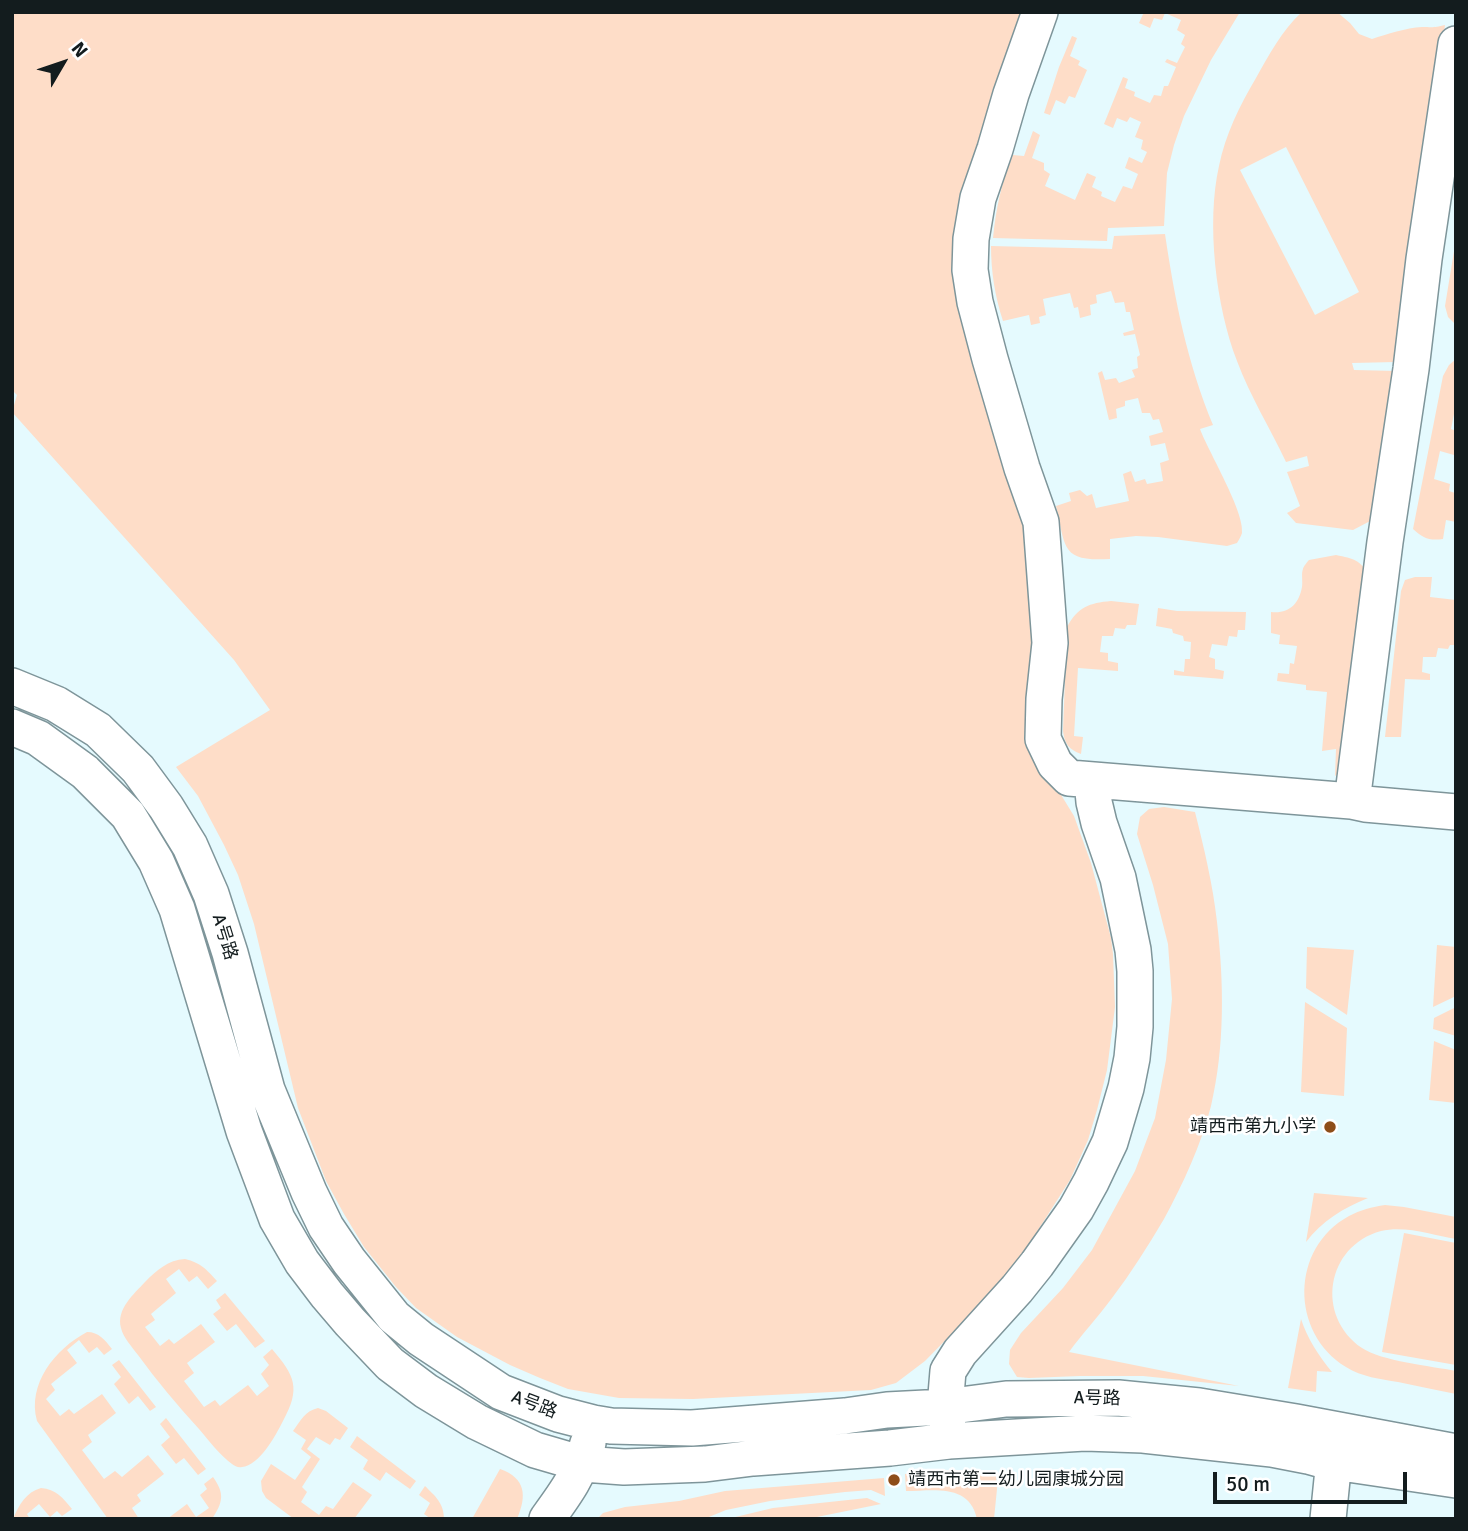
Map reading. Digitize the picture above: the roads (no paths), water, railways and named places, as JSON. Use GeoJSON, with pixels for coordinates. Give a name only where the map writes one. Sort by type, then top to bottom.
{"type":"FeatureCollection","features":[{"type":"Feature","properties":{"kind":"street"},"geometry":{"type":"LineString","coordinates":[[1040,12],[978,198],[971,239],[970,270],[975,302],[990,359],[1041,522],[1050,643],[1043,739],[1055,764],[1069,778],[1456,812]]}},
{"type":"Feature","properties":{"kind":"street"},"geometry":{"type":"LineString","coordinates":[[1351,801],[1424,259],[1456,44]]}},
{"type":"Feature","properties":{"kind":"street","name":"A号路"},"geometry":{"type":"LineString","coordinates":[[12,686],[56,704],[98,730],[138,769],[166,807],[190,846],[211,894],[267,1090],[326,1227],[349,1261],[394,1317],[465,1370],[501,1392],[558,1415],[593,1423],[692,1428],[945,1407],[1006,1399],[1118,1398],[1199,1406],[1335,1447],[1456,1451]]}},
{"type":"Feature","properties":{"kind":"street","name":"A号路"},"geometry":{"type":"LineString","coordinates":[[12,727],[38,738],[85,772],[128,815],[156,861],[177,909],[244,1131],[277,1219],[302,1262],[327,1295],[390,1364],[426,1391],[477,1422],[535,1451],[583,1464],[624,1467],[705,1464],[949,1441],[1085,1433],[1143,1435],[1272,1448],[1308,1456],[1335,1447]]}},
{"type":"Feature","properties":{"kind":"street"},"geometry":{"type":"LineString","coordinates":[[949,1441],[945,1407],[948,1371],[960,1352],[1037,1264],[1076,1209],[1110,1142],[1126,1088],[1135,1027],[1133,950],[1118,878],[1099,823],[1092,780]]}},
{"type":"Feature","properties":{"kind":"street"},"geometry":{"type":"LineString","coordinates":[[547,1519],[583,1464],[593,1423]]}},
{"type":"Feature","properties":{"kind":"street"},"geometry":{"type":"LineString","coordinates":[[1328,1519],[1335,1447]]}},
{"type":"Feature","properties":{"kind":"street","name":"A号路"},"geometry":{"type":"LineString","coordinates":[[1335,1447],[1348,1464],[1456,1480]]}},
{"type":"Feature","properties":{"kind":"place","name":"靖西市第九小学"},"geometry":{"type":"Point","coordinates":[1330,1127]}},
{"type":"Feature","properties":{"kind":"place","name":"靖西市第二幼儿园康城分园"},"geometry":{"type":"Point","coordinates":[894,1480]}}]}
